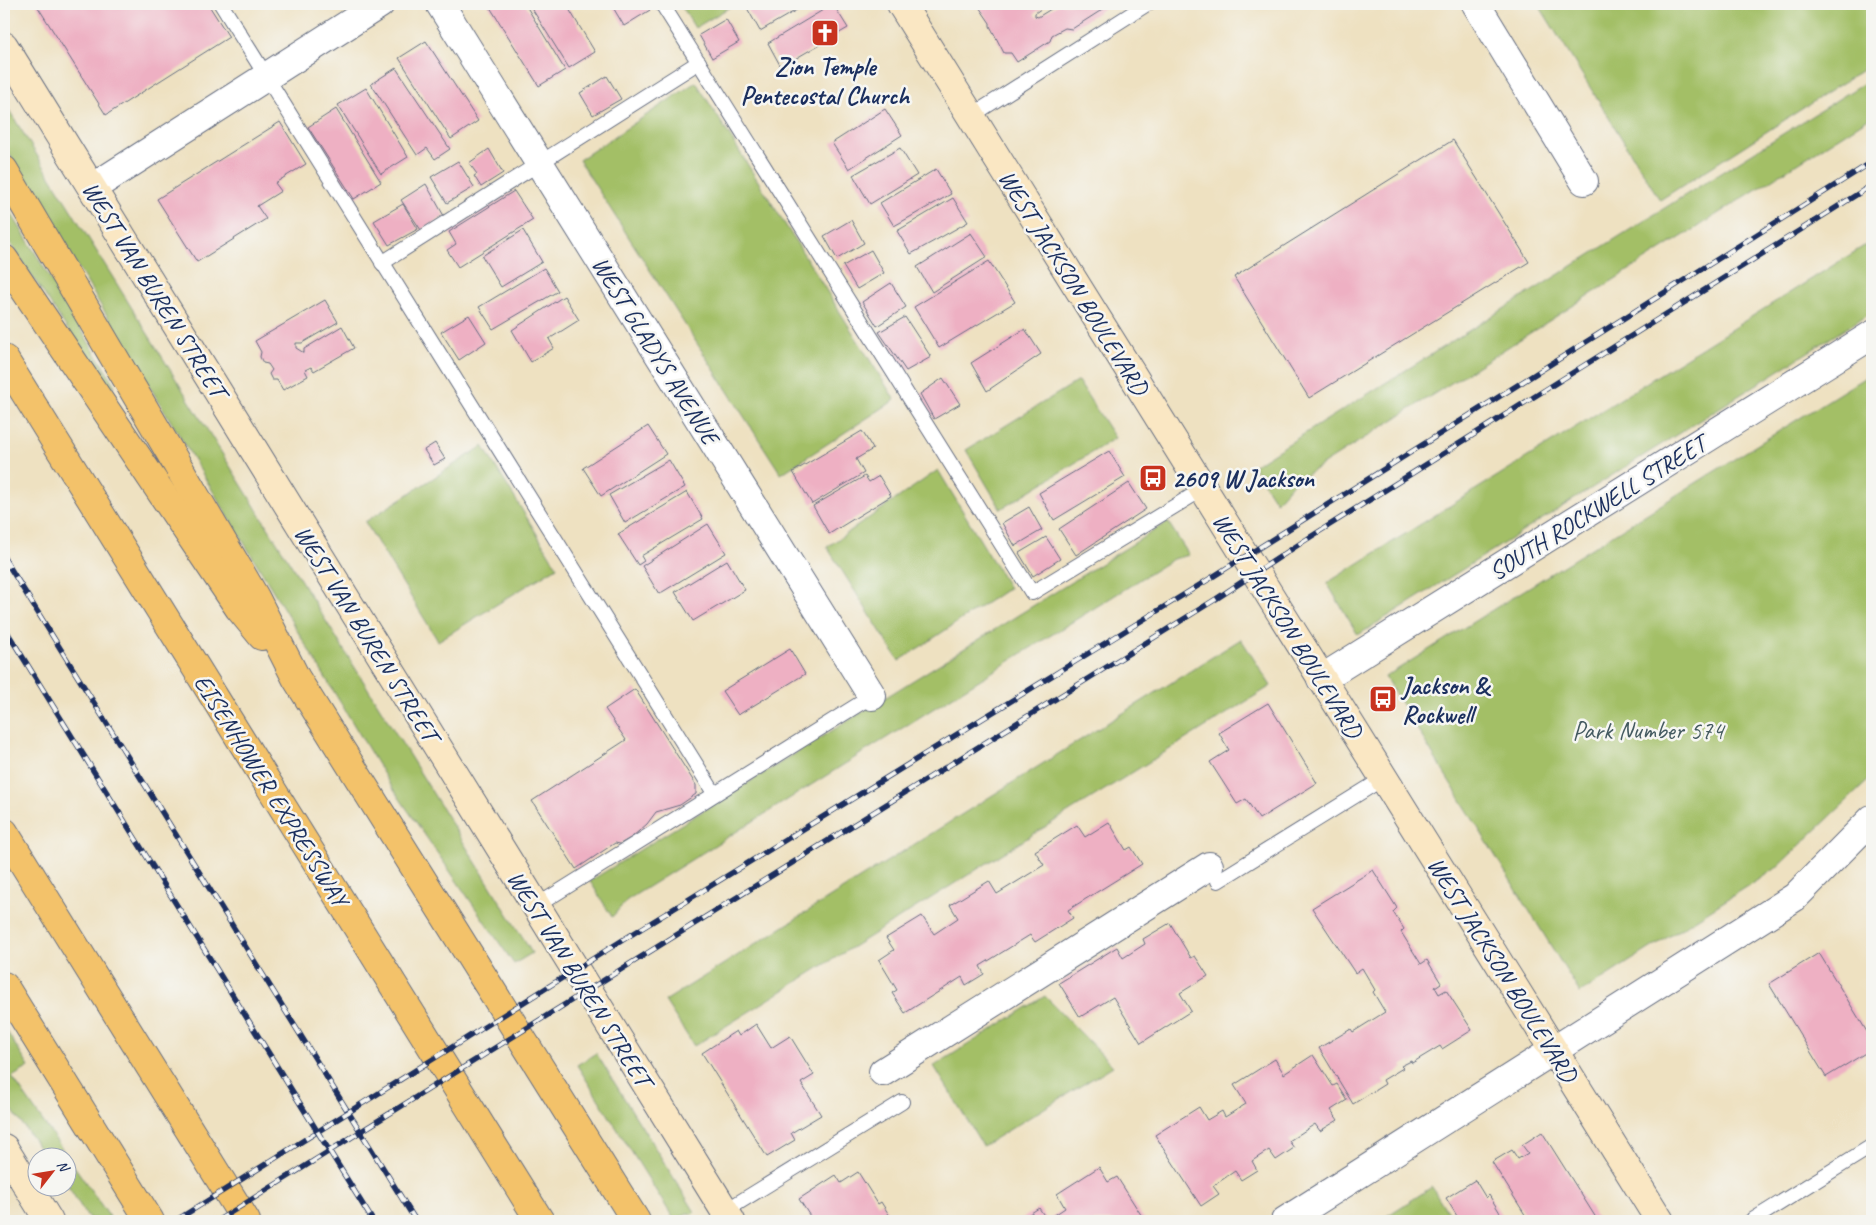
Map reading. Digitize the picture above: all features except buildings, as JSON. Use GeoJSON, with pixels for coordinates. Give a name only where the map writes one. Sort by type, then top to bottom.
{"type":"FeatureCollection","features":[{"type":"Feature","properties":{"kind":"highway"},"geometry":{"type":"LineString","coordinates":[[4,170],[255,597],[296,678],[636,1221]]}},
{"type":"Feature","properties":{"kind":"highway"},"geometry":{"type":"LineString","coordinates":[[4,259],[239,608],[296,678]]}},
{"type":"Feature","properties":{"kind":"highway","name":"EISENHOWER EXPRESSWAY"},"geometry":{"type":"LineString","coordinates":[[4,359],[540,1221]]}},
{"type":"Feature","properties":{"kind":"highway"},"geometry":{"type":"LineString","coordinates":[[4,832],[246,1221]]}},
{"type":"Feature","properties":{"kind":"highway"},"geometry":{"type":"LineString","coordinates":[[4,986],[150,1221]]}},
{"type":"Feature","properties":{"kind":"street"},"geometry":{"type":"LineString","coordinates":[[92,188],[380,4]]}},
{"type":"Feature","properties":{"kind":"street","name":"WEST GLADYS AVENUE"},"geometry":{"type":"LineString","coordinates":[[440,4],[872,696]]}},
{"type":"Feature","properties":{"kind":"street","name":"WEST JACKSON BOULEVARD"},"geometry":{"type":"LineString","coordinates":[[902,4],[1660,1221]]}},
{"type":"Feature","properties":{"kind":"street"},"geometry":{"type":"LineString","coordinates":[[1476,4],[1584,182]]}},
{"type":"Feature","properties":{"kind":"street","name":"WEST VAN BUREN STREET"},"geometry":{"type":"LineString","coordinates":[[4,46],[728,1216]]}},
{"type":"Feature","properties":{"kind":"street","name":"SOUTH ROCKWELL STREET"},"geometry":{"type":"LineString","coordinates":[[1321,679],[1872,335]]}},
{"type":"Feature","properties":{"kind":"street"},"geometry":{"type":"LineString","coordinates":[[1285,1221],[1795,898],[1872,820]]}},
{"type":"Feature","properties":{"kind":"street"},"geometry":{"type":"LineString","coordinates":[[883,1072],[1214,874]]}},
{"type":"Feature","properties":{"kind":"street"},"geometry":{"type":"LineString","coordinates":[[4,1148],[49,1221]]}},
{"type":"Feature","properties":{"kind":"lane"},"geometry":{"type":"LineString","coordinates":[[221,4],[714,793]]}},
{"type":"Feature","properties":{"kind":"lane"},"geometry":{"type":"LineString","coordinates":[[662,4],[1032,593],[1203,489]]}},
{"type":"Feature","properties":{"kind":"lane"},"geometry":{"type":"LineString","coordinates":[[971,116],[1147,4]]}},
{"type":"Feature","properties":{"kind":"lane"},"geometry":{"type":"LineString","coordinates":[[382,263],[699,62]]}},
{"type":"Feature","properties":{"kind":"lane"},"geometry":{"type":"LineString","coordinates":[[536,906],[872,696]]}},
{"type":"Feature","properties":{"kind":"lane"},"geometry":{"type":"LineString","coordinates":[[1214,874],[1384,778]]}},
{"type":"Feature","properties":{"kind":"lane"},"geometry":{"type":"LineString","coordinates":[[728,1216],[902,1102]]}},
{"type":"Feature","properties":{"kind":"lane"},"geometry":{"type":"LineString","coordinates":[[1751,1221],[1872,1146]]}},
{"type":"Feature","properties":{"kind":"green space"},"geometry":{"type":"Polygon","coordinates":[[[680,4],[735,4],[695,28],[680,4]]]}},
{"type":"Feature","properties":{"kind":"green space"},"geometry":{"type":"Polygon","coordinates":[[[1544,4],[1872,4],[1872,64],[1660,200],[1540,7],[1544,4]]]}},
{"type":"Feature","properties":{"kind":"green space"},"geometry":{"type":"Polygon","coordinates":[[[1872,78],[1872,116],[1292,484],[1276,502],[1253,466],[1872,78]]]}},
{"type":"Feature","properties":{"kind":"green space"},"geometry":{"type":"Polygon","coordinates":[[[696,82],[895,400],[781,474],[579,160],[696,82]]]}},
{"type":"Feature","properties":{"kind":"green space"},"geometry":{"type":"Polygon","coordinates":[[[4,102],[532,953],[514,964],[389,783],[4,145],[4,102]]]}},
{"type":"Feature","properties":{"kind":"green space"},"geometry":{"type":"Polygon","coordinates":[[[4,201],[115,386],[108,390],[4,234],[4,201]]]}},
{"type":"Feature","properties":{"kind":"green space"},"geometry":{"type":"Polygon","coordinates":[[[1872,241],[1872,312],[1358,635],[1327,583],[1872,241]]]}},
{"type":"Feature","properties":{"kind":"green space","name":"Park Number 574"},"geometry":{"type":"Polygon","coordinates":[[[1872,373],[1872,777],[1775,869],[1580,993],[1385,677],[1872,373]]]}},
{"type":"Feature","properties":{"kind":"green space"},"geometry":{"type":"Polygon","coordinates":[[[1078,381],[1115,438],[1001,509],[966,450],[1078,381]]]}},
{"type":"Feature","properties":{"kind":"green space"},"geometry":{"type":"Polygon","coordinates":[[[483,446],[557,567],[438,641],[365,522],[483,446]]]}},
{"type":"Feature","properties":{"kind":"green space"},"geometry":{"type":"Polygon","coordinates":[[[938,470],[1009,588],[899,661],[827,547],[938,470]]]}},
{"type":"Feature","properties":{"kind":"green space"},"geometry":{"type":"Polygon","coordinates":[[[1168,522],[1189,555],[1173,559],[627,900],[612,917],[590,881],[1168,522]]]}},
{"type":"Feature","properties":{"kind":"green space"},"geometry":{"type":"Polygon","coordinates":[[[1241,639],[1271,686],[694,1046],[665,1001],[1241,639]]]}},
{"type":"Feature","properties":{"kind":"green space"},"geometry":{"type":"Polygon","coordinates":[[[1045,996],[1113,1066],[983,1146],[934,1066],[1045,996]]]}},
{"type":"Feature","properties":{"kind":"green space"},"geometry":{"type":"Polygon","coordinates":[[[4,1027],[29,1067],[12,1077],[62,1148],[39,1148],[4,1099],[4,1027]]]}},
{"type":"Feature","properties":{"kind":"green space"},"geometry":{"type":"Polygon","coordinates":[[[596,1053],[695,1212],[693,1214],[687,1213],[675,1221],[577,1065],[596,1053]]]}},
{"type":"Feature","properties":{"kind":"green space"},"geometry":{"type":"Polygon","coordinates":[[[78,1172],[111,1219],[108,1221],[88,1218],[76,1198],[78,1198],[78,1172]]]}},
{"type":"Feature","properties":{"kind":"green space"},"geometry":{"type":"Polygon","coordinates":[[[1432,1187],[1453,1221],[1379,1221],[1432,1187]]]}},
{"type":"Feature","properties":{"kind":"railway"},"geometry":{"type":"LineString","coordinates":[[175,1221],[626,938],[1206,581],[1872,162]]}},
{"type":"Feature","properties":{"kind":"railway"},"geometry":{"type":"LineString","coordinates":[[217,1221],[1216,599],[1304,541],[1872,185]]}},
{"type":"Feature","properties":{"kind":"railway"},"geometry":{"type":"LineString","coordinates":[[4,558],[416,1221]]}},
{"type":"Feature","properties":{"kind":"railway"},"geometry":{"type":"LineString","coordinates":[[4,627],[373,1221]]}},
{"type":"Feature","properties":{"kind":"place","name":"Zion Temple Pentecostal Church"},"geometry":{"type":"Point","coordinates":[825,33]}},
{"type":"Feature","properties":{"kind":"place","name":"2609 W Jackson"},"geometry":{"type":"Point","coordinates":[1153,478]}},
{"type":"Feature","properties":{"kind":"place","name":"Jackson & Rockwell"},"geometry":{"type":"Point","coordinates":[1383,699]}}]}
